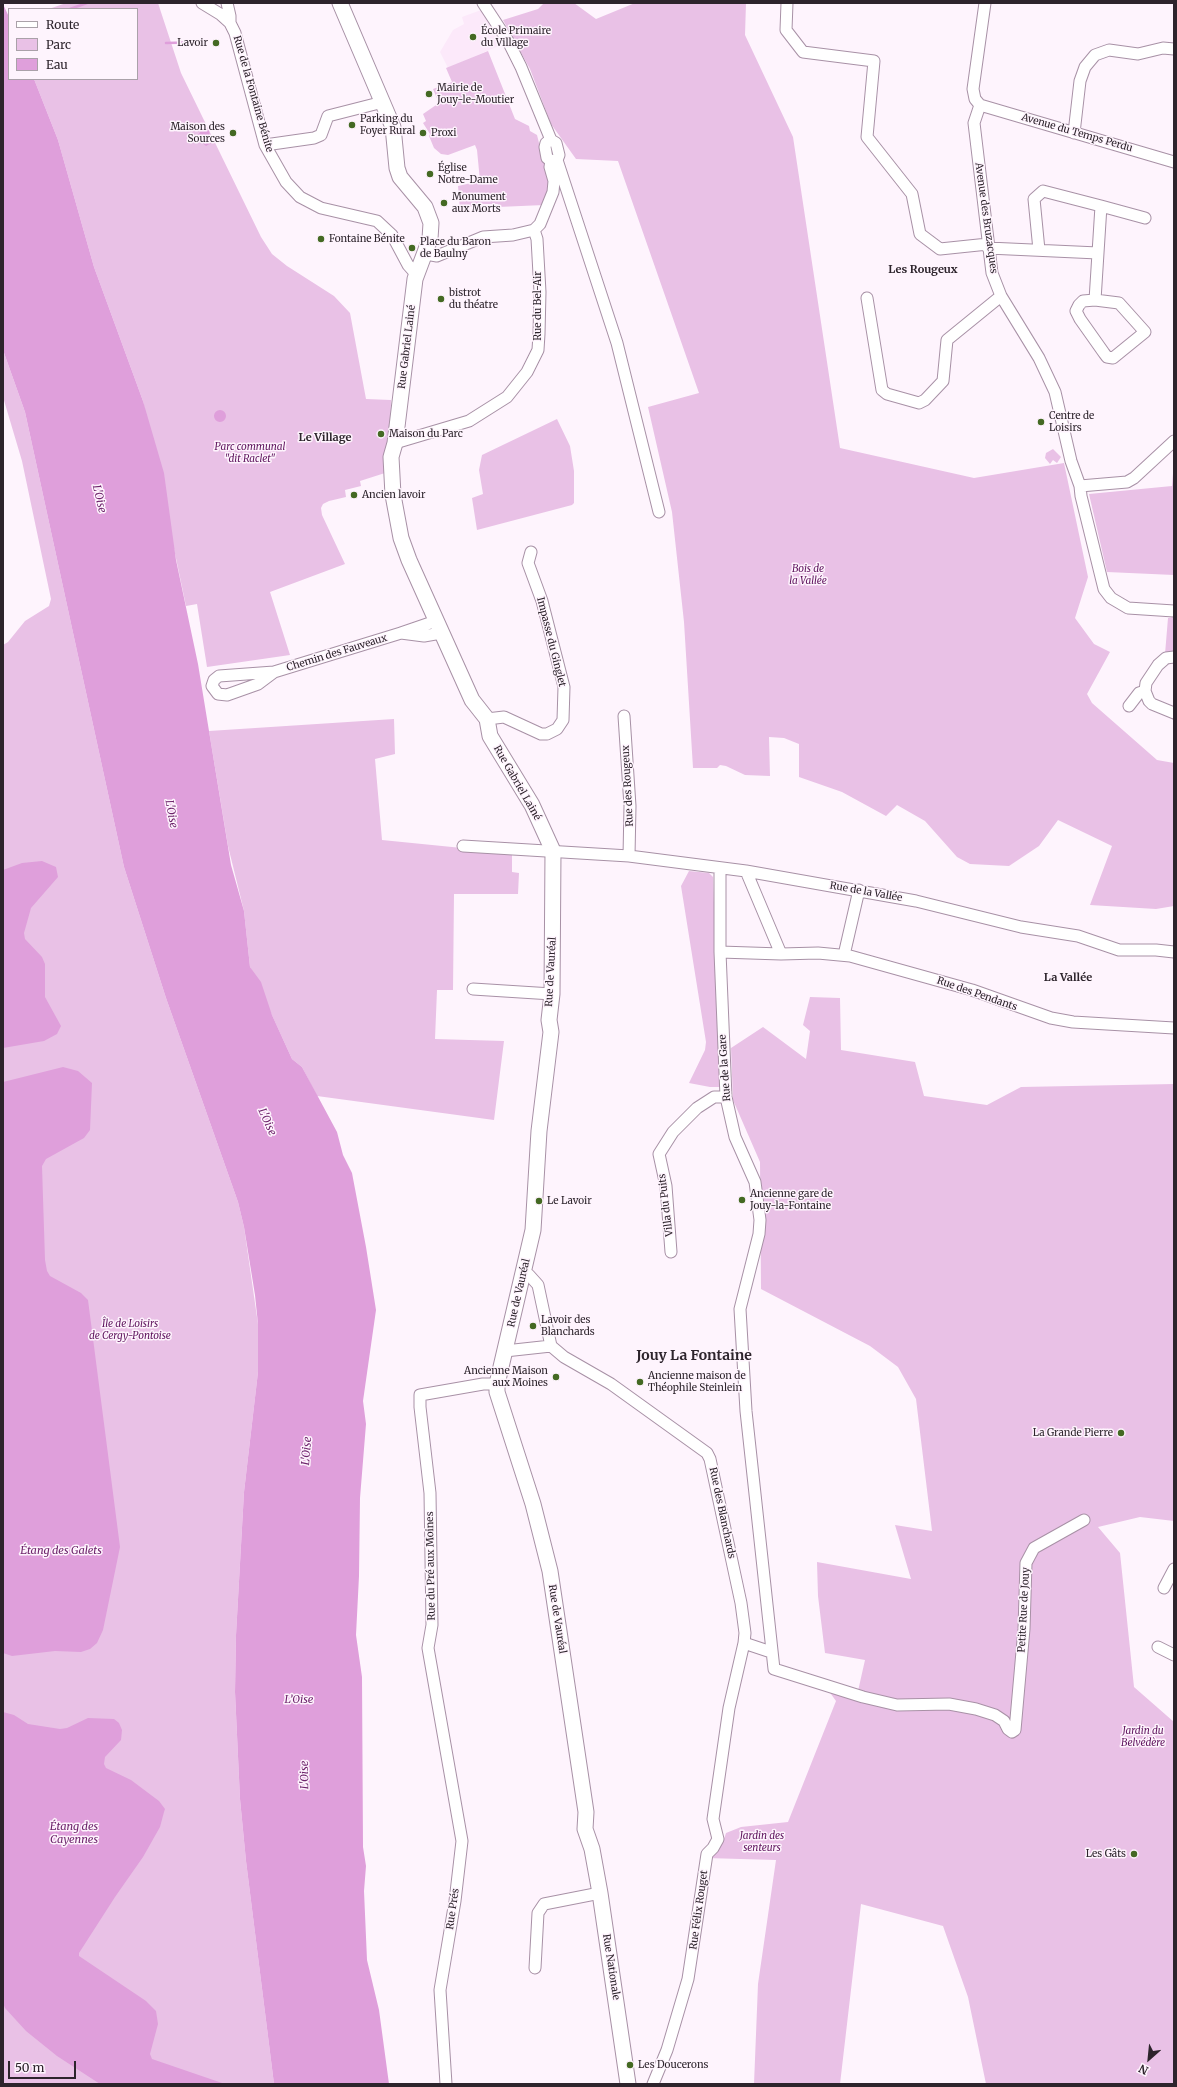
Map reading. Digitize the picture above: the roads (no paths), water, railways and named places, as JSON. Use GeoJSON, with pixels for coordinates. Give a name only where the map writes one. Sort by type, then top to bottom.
{"type":"FeatureCollection","features":[{"type":"Feature","properties":{"kind":"street"},"geometry":{"type":"LineString","coordinates":[[202,3],[220,14],[230,23]]}},
{"type":"Feature","properties":{"kind":"street","name":"Rue de la Fontaine Bénite"},"geometry":{"type":"LineString","coordinates":[[227,3],[230,23],[235,33],[265,145],[286,182],[300,197],[321,208],[376,221],[392,235],[408,265],[416,274]]}},
{"type":"Feature","properties":{"kind":"street","name":"Rue Gabriel Lainé"},"geometry":{"type":"LineString","coordinates":[[340,3],[393,126],[397,168],[400,177],[425,207],[430,217],[431,234],[426,254],[416,274],[395,443],[391,457],[391,472],[401,538],[408,560],[472,700],[486,719],[490,736],[532,805],[553,851]]}},
{"type":"Feature","properties":{"kind":"street"},"geometry":{"type":"LineString","coordinates":[[426,254],[437,256],[483,238],[513,235],[534,230],[540,224],[553,192],[554,181],[550,167],[559,155],[556,143],[551,140],[522,67],[505,36],[483,3]]}},
{"type":"Feature","properties":{"kind":"street"},"geometry":{"type":"LineString","coordinates":[[787,3],[786,30],[803,52],[874,61],[867,137],[912,194],[920,234],[940,249],[988,246],[1098,253]]}},
{"type":"Feature","properties":{"kind":"street"},"geometry":{"type":"LineString","coordinates":[[980,105],[973,95],[973,89],[985,3]]}},
{"type":"Feature","properties":{"kind":"street"},"geometry":{"type":"LineString","coordinates":[[1074,133],[1080,80],[1085,67],[1095,55],[1109,50],[1138,54],[1163,48],[1174,49]]}},
{"type":"Feature","properties":{"kind":"street"},"geometry":{"type":"LineString","coordinates":[[265,145],[314,138],[321,135],[328,116],[383,102]]}},
{"type":"Feature","properties":{"kind":"street","name":"Avenue du Temps Perdu"},"geometry":{"type":"LineString","coordinates":[[980,105],[1174,162]]}},
{"type":"Feature","properties":{"kind":"street","name":"Avenue des Bruzacques"},"geometry":{"type":"LineString","coordinates":[[980,105],[974,123],[992,273],[1001,296],[1047,373],[1055,392],[1071,461],[1080,486],[1081,496],[1102,583],[1107,595],[1128,608],[1174,611]]}},
{"type":"Feature","properties":{"kind":"street"},"geometry":{"type":"LineString","coordinates":[[554,161],[617,343],[659,512]]}},
{"type":"Feature","properties":{"kind":"street"},"geometry":{"type":"LineString","coordinates":[[1039,250],[1034,199],[1043,191],[1144,218]]}},
{"type":"Feature","properties":{"kind":"street"},"geometry":{"type":"LineString","coordinates":[[1095,300],[1101,206]]}},
{"type":"Feature","properties":{"kind":"street","name":"Rue du Bel-Air"},"geometry":{"type":"LineString","coordinates":[[395,443],[454,427],[476,417],[507,396],[527,372],[538,350],[539,334],[540,292],[537,239],[534,230]]}},
{"type":"Feature","properties":{"kind":"street"},"geometry":{"type":"LineString","coordinates":[[867,298],[882,390],[887,394],[919,403],[925,400],[943,381],[947,340],[1001,296]]}},
{"type":"Feature","properties":{"kind":"street"},"geometry":{"type":"LineString","coordinates":[[1095,300],[1118,303],[1145,332],[1113,358],[1107,357],[1104,354],[1077,314],[1077,308],[1081,302],[1095,300]]}},
{"type":"Feature","properties":{"kind":"street"},"geometry":{"type":"LineString","coordinates":[[1080,486],[1127,482],[1134,478],[1174,441]]}},
{"type":"Feature","properties":{"kind":"street","name":"Impasse du Ginglet"},"geometry":{"type":"LineString","coordinates":[[486,719],[504,717],[541,734],[547,734],[557,729],[563,720],[564,687],[542,601],[528,563],[531,552]]}},
{"type":"Feature","properties":{"kind":"street","name":"Chemin des Fauveaux"},"geometry":{"type":"LineString","coordinates":[[274,672],[258,684],[227,695],[218,694],[212,686],[214,680],[219,676],[274,672],[401,633],[424,636],[439,627]]}},
{"type":"Feature","properties":{"kind":"street"},"geometry":{"type":"LineString","coordinates":[[1174,656],[1166,658],[1158,665],[1146,683],[1145,691],[1152,704],[1174,713]]}},
{"type":"Feature","properties":{"kind":"street"},"geometry":{"type":"LineString","coordinates":[[1129,706],[1139,693],[1145,691]]}},
{"type":"Feature","properties":{"kind":"street","name":"Rue Gabriel Lainé"},"geometry":{"type":"LineString","coordinates":[[472,700],[474,719],[482,730],[490,736]]}},
{"type":"Feature","properties":{"kind":"street","name":"Rue des Rougeux"},"geometry":{"type":"LineString","coordinates":[[624,716],[630,806],[629,856]]}},
{"type":"Feature","properties":{"kind":"street","name":"Rue de la Vallée"},"geometry":{"type":"LineString","coordinates":[[463,846],[629,856],[746,871],[859,890],[936,905],[1021,927],[1078,936],[1119,950],[1156,950],[1174,952]]}},
{"type":"Feature","properties":{"kind":"street","name":"Rue de Vauréal"},"geometry":{"type":"LineString","coordinates":[[553,851],[552,994],[549,1010],[551,1032],[539,1131],[533,1230],[497,1384],[497,1392],[533,1504],[550,1571],[573,1726]]}},
{"type":"Feature","properties":{"kind":"street","name":"Rue de la Gare"},"geometry":{"type":"LineString","coordinates":[[720,868],[720,952],[726,1097],[735,1137],[755,1182],[760,1220],[759,1234],[740,1309],[746,1411],[774,1669]]}},
{"type":"Feature","properties":{"kind":"street"},"geometry":{"type":"LineString","coordinates":[[746,871],[781,954]]}},
{"type":"Feature","properties":{"kind":"street"},"geometry":{"type":"LineString","coordinates":[[844,955],[859,890]]}},
{"type":"Feature","properties":{"kind":"street","name":"Rue des Pendants"},"geometry":{"type":"LineString","coordinates":[[720,952],[781,954],[818,953],[844,955],[869,960],[972,990],[1051,1018],[1087,1023],[1174,1028]]}},
{"type":"Feature","properties":{"kind":"street"},"geometry":{"type":"LineString","coordinates":[[473,989],[552,994]]}},
{"type":"Feature","properties":{"kind":"street","name":"Villa du Puits"},"geometry":{"type":"LineString","coordinates":[[671,1252],[666,1186],[659,1154],[673,1132],[697,1108],[714,1097],[726,1097]]}},
{"type":"Feature","properties":{"kind":"street"},"geometry":{"type":"LineString","coordinates":[[505,1351],[551,1346],[538,1285],[529,1275],[523,1272]]}},
{"type":"Feature","properties":{"kind":"street","name":"Rue des Blanchards"},"geometry":{"type":"LineString","coordinates":[[551,1346],[564,1357],[611,1384],[707,1453],[710,1459],[741,1603],[745,1633],[729,1708],[725,1736]]}},
{"type":"Feature","properties":{"kind":"street","name":"Rue du Pré aux Moines"},"geometry":{"type":"LineString","coordinates":[[443,1736],[428,1648],[432,1625],[430,1492],[420,1396],[483,1384],[497,1384]]}},
{"type":"Feature","properties":{"kind":"street","name":"Petite Rue de Jouy"},"geometry":{"type":"LineString","coordinates":[[774,1669],[863,1697],[897,1704],[950,1704],[976,1709],[994,1715],[1004,1722],[1008,1729],[1012,1732],[1015,1730],[1024,1628],[1026,1563],[1034,1548],[1084,1520]]}},
{"type":"Feature","properties":{"kind":"street"},"geometry":{"type":"LineString","coordinates":[[1164,1588],[1174,1569]]}},
{"type":"Feature","properties":{"kind":"street"},"geometry":{"type":"LineString","coordinates":[[744,1643],[771,1652]]}},
{"type":"Feature","properties":{"kind":"street"},"geometry":{"type":"LineString","coordinates":[[1158,1647],[1174,1655]]}},
{"type":"Feature","properties":{"kind":"street","name":"Rue Nationale"},"geometry":{"type":"LineString","coordinates":[[573,1726],[586,1812],[595,1828],[592,1849],[600,1893],[628,2084]]}},
{"type":"Feature","properties":{"kind":"street","name":"Rue Prés"},"geometry":{"type":"LineString","coordinates":[[443,1736],[462,1841],[455,1901],[440,1990],[446,2084]]}},
{"type":"Feature","properties":{"kind":"street","name":"Rue Félix Rouget"},"geometry":{"type":"LineString","coordinates":[[654,2084],[667,2050],[688,1979],[707,1854],[713,1848],[718,1839],[713,1819],[725,1736]]}},
{"type":"Feature","properties":{"kind":"street"},"geometry":{"type":"LineString","coordinates":[[535,1968],[538,1913],[544,1904],[600,1893]]}},
{"type":"Feature","properties":{"kind":"water","name":"L’Oise"},"geometry":{"type":"Polygon","coordinates":[[[3,4],[8,15],[8,80],[34,80],[58,140],[94,267],[143,401],[164,473],[176,560],[198,664],[231,865],[244,911],[250,967],[261,982],[272,1015],[292,1059],[302,1067],[337,1132],[343,1155],[352,1173],[366,1247],[376,1310],[363,1401],[366,1424],[360,1498],[359,1576],[356,1635],[362,1677],[363,1847],[366,1866],[364,1891],[367,1960],[379,2010],[389,2084],[274,2084],[246,1861],[240,1799],[235,1692],[236,1635],[244,1492],[258,1372],[258,1324],[255,1295],[244,1227],[238,1202],[166,998],[124,867],[25,412],[3,350],[3,4]]]}},
{"type":"Feature","properties":{"kind":"water"},"geometry":{"type":"Polygon","coordinates":[[[206,128],[209,130],[211,143],[206,146],[197,138],[201,130],[206,128]]]}},
{"type":"Feature","properties":{"kind":"water"},"geometry":{"type":"Polygon","coordinates":[[[220,410],[224,412],[226,416],[224,420],[220,422],[216,420],[214,416],[216,412],[220,410]]]}},
{"type":"Feature","properties":{"kind":"water"},"geometry":{"type":"Polygon","coordinates":[[[42,861],[56,867],[58,877],[31,908],[24,933],[25,939],[42,957],[45,964],[45,997],[61,1026],[57,1034],[44,1041],[3,1048],[3,870],[22,863],[42,861]]]}},
{"type":"Feature","properties":{"kind":"water","name":"Étang des Galets"},"geometry":{"type":"Polygon","coordinates":[[[63,1067],[78,1071],[92,1083],[90,1130],[84,1138],[46,1159],[42,1166],[45,1260],[47,1271],[50,1276],[81,1293],[88,1300],[120,1547],[103,1630],[97,1643],[90,1649],[81,1652],[55,1651],[12,1656],[3,1653],[3,1082],[63,1067]]]}},
{"type":"Feature","properties":{"kind":"water","name":"Étang des Cayennes"},"geometry":{"type":"Polygon","coordinates":[[[3,1712],[14,1715],[28,1724],[60,1729],[67,1728],[88,1718],[114,1719],[119,1723],[122,1730],[121,1740],[105,1757],[104,1764],[106,1768],[131,1780],[159,1801],[165,1809],[160,1827],[143,1857],[115,1897],[79,1953],[79,1956],[146,2001],[156,2011],[158,2024],[150,2054],[152,2059],[225,2084],[100,2084],[57,2056],[26,2031],[5,2008],[3,2003],[3,1712]]]}},
{"type":"Feature","properties":{"kind":"waterway"},"geometry":{"type":"LineString","coordinates":[[73,8],[87,3]]}},
{"type":"Feature","properties":{"kind":"waterway"},"geometry":{"type":"LineString","coordinates":[[166,43],[206,42]]}},
{"type":"Feature","properties":{"kind":"place","name":"École Primaire du Village"},"geometry":{"type":"Point","coordinates":[473,37]}},
{"type":"Feature","properties":{"kind":"place","name":"Lavoir"},"geometry":{"type":"Point","coordinates":[216,43]}},
{"type":"Feature","properties":{"kind":"place","name":"Mairie de Jouy-le-Moutier"},"geometry":{"type":"Point","coordinates":[429,94]}},
{"type":"Feature","properties":{"kind":"place","name":"Parking du Foyer Rural"},"geometry":{"type":"Point","coordinates":[352,125]}},
{"type":"Feature","properties":{"kind":"place","name":"Maison des Sources"},"geometry":{"type":"Point","coordinates":[233,133]}},
{"type":"Feature","properties":{"kind":"place","name":"Proxi"},"geometry":{"type":"Point","coordinates":[423,133]}},
{"type":"Feature","properties":{"kind":"place","name":"Église Notre-Dame"},"geometry":{"type":"Point","coordinates":[430,174]}},
{"type":"Feature","properties":{"kind":"place","name":"Monument aux Morts"},"geometry":{"type":"Point","coordinates":[444,203]}},
{"type":"Feature","properties":{"kind":"place","name":"Fontaine Bénite"},"geometry":{"type":"Point","coordinates":[321,239]}},
{"type":"Feature","properties":{"kind":"place","name":"Place du Baron de Baulny"},"geometry":{"type":"Point","coordinates":[412,248]}},
{"type":"Feature","properties":{"kind":"place","name":"bistrot du théatre"},"geometry":{"type":"Point","coordinates":[441,299]}},
{"type":"Feature","properties":{"kind":"place","name":"Centre de Loisirs"},"geometry":{"type":"Point","coordinates":[1041,422]}},
{"type":"Feature","properties":{"kind":"place","name":"Maison du Parc"},"geometry":{"type":"Point","coordinates":[381,434]}},
{"type":"Feature","properties":{"kind":"place","name":"Ancien lavoir"},"geometry":{"type":"Point","coordinates":[354,495]}},
{"type":"Feature","properties":{"kind":"place","name":"Ancienne gare de Jouy-la-Fontaine"},"geometry":{"type":"Point","coordinates":[742,1200]}},
{"type":"Feature","properties":{"kind":"place","name":"Le Lavoir"},"geometry":{"type":"Point","coordinates":[539,1201]}},
{"type":"Feature","properties":{"kind":"place","name":"Lavoir des Blanchards"},"geometry":{"type":"Point","coordinates":[533,1326]}},
{"type":"Feature","properties":{"kind":"place","name":"Ancienne Maison aux Moines"},"geometry":{"type":"Point","coordinates":[556,1377]}},
{"type":"Feature","properties":{"kind":"place","name":"Ancienne maison de Théophile Steinlein"},"geometry":{"type":"Point","coordinates":[640,1382]}},
{"type":"Feature","properties":{"kind":"place","name":"La Grande Pierre"},"geometry":{"type":"Point","coordinates":[1121,1433]}},
{"type":"Feature","properties":{"kind":"place","name":"Les Gâts"},"geometry":{"type":"Point","coordinates":[1134,1854]}},
{"type":"Feature","properties":{"kind":"place","name":"Les Doucerons"},"geometry":{"type":"Point","coordinates":[630,2065]}},
{"type":"Feature","properties":{"kind":"district","name":"Les Rougeux"},"geometry":{"type":"Point","coordinates":[923,270]}},
{"type":"Feature","properties":{"kind":"district","name":"Le Village"},"geometry":{"type":"Point","coordinates":[325,438]}},
{"type":"Feature","properties":{"kind":"district","name":"La Vallée"},"geometry":{"type":"Point","coordinates":[1068,978]}},
{"type":"Feature","properties":{"kind":"district","name":"Jouy La Fontaine"},"geometry":{"type":"Point","coordinates":[694,1356]}},
{"type":"Feature","properties":{"kind":"park label","name":"Parc communal \"dit Raclet\""},"geometry":{"type":"Point","coordinates":[250,452]}},
{"type":"Feature","properties":{"kind":"park label","name":"Bois de la Vallée"},"geometry":{"type":"Point","coordinates":[808,574]}},
{"type":"Feature","properties":{"kind":"park label","name":"Île de Loisirs de Cergy-Pontoise"},"geometry":{"type":"Point","coordinates":[130,1330]}},
{"type":"Feature","properties":{"kind":"park label","name":"Jardin du Belvédère"},"geometry":{"type":"Point","coordinates":[1143,1736]}},
{"type":"Feature","properties":{"kind":"park label","name":"Jardin des senteurs"},"geometry":{"type":"Point","coordinates":[762,1842]}},
{"type":"Feature","properties":{"kind":"water label","name":"L'Oise"},"geometry":{"type":"Point","coordinates":[99,499]}},
{"type":"Feature","properties":{"kind":"water label","name":"L'Oise"},"geometry":{"type":"Point","coordinates":[171,814]}},
{"type":"Feature","properties":{"kind":"water label","name":"L'Oise"},"geometry":{"type":"Point","coordinates":[267,1122]}},
{"type":"Feature","properties":{"kind":"water label","name":"L'Oise"},"geometry":{"type":"Point","coordinates":[307,1451]}},
{"type":"Feature","properties":{"kind":"water label","name":"L'Oise"},"geometry":{"type":"Point","coordinates":[305,1775]}}]}
